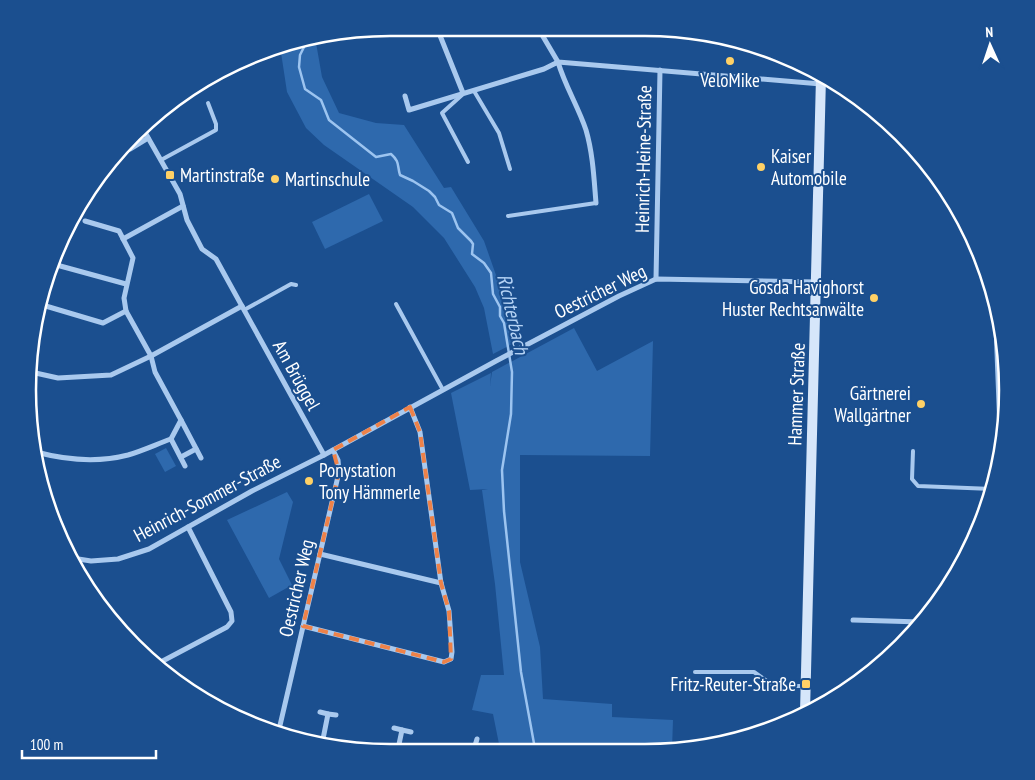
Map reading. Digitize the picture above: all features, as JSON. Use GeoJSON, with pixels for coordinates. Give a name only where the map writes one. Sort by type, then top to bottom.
{"type":"FeatureCollection","features":[{"type":"Feature","properties":{"kind":"main road","name":"Hammer Straße"},"geometry":{"type":"LineString","coordinates":[[805,705],[821,83]]}},
{"type":"Feature","properties":{"kind":"street"},"geometry":{"type":"LineString","coordinates":[[440,36],[463,94]]}},
{"type":"Feature","properties":{"kind":"street"},"geometry":{"type":"LineString","coordinates":[[543,36],[558,62],[563,79],[578,108],[586,131],[591,154],[596,203]]}},
{"type":"Feature","properties":{"kind":"street"},"geometry":{"type":"LineString","coordinates":[[405,96],[410,110],[544,69],[558,62],[816,81]]}},
{"type":"Feature","properties":{"kind":"street","name":"Heinrich-Heine-Straße"},"geometry":{"type":"LineString","coordinates":[[656,279],[660,70]]}},
{"type":"Feature","properties":{"kind":"street","name":"Am Brüggel"},"geometry":{"type":"LineString","coordinates":[[146,134],[180,194],[187,220],[202,248],[216,259],[324,455]]}},
{"type":"Feature","properties":{"kind":"street"},"geometry":{"type":"LineString","coordinates":[[134,147],[148,138]]}},
{"type":"Feature","properties":{"kind":"street"},"geometry":{"type":"LineString","coordinates":[[123,238],[183,206]]}},
{"type":"Feature","properties":{"kind":"street"},"geometry":{"type":"LineString","coordinates":[[85,221],[120,231],[133,258],[124,298],[126,311],[151,356],[155,372],[201,458]]}},
{"type":"Feature","properties":{"kind":"street"},"geometry":{"type":"LineString","coordinates":[[59,266],[126,284]]}},
{"type":"Feature","properties":{"kind":"street","name":"Oestricher Weg"},"geometry":{"type":"LineString","coordinates":[[324,455],[618,296],[656,279],[816,282]]}},
{"type":"Feature","properties":{"kind":"street"},"geometry":{"type":"LineString","coordinates":[[46,306],[103,323],[126,311]]}},
{"type":"Feature","properties":{"kind":"street"},"geometry":{"type":"LineString","coordinates":[[37,373],[58,378],[111,375],[243,308]]}},
{"type":"Feature","properties":{"kind":"street"},"geometry":{"type":"LineString","coordinates":[[997,358],[999,397]]}},
{"type":"Feature","properties":{"kind":"street"},"geometry":{"type":"LineString","coordinates":[[303,626],[444,662],[451,659],[449,612],[440,583],[420,432],[410,407]]}},
{"type":"Feature","properties":{"kind":"street"},"geometry":{"type":"LineString","coordinates":[[42,453],[94,461],[128,455],[171,438],[181,420]]}},
{"type":"Feature","properties":{"kind":"street"},"geometry":{"type":"LineString","coordinates":[[171,438],[185,466]]}},
{"type":"Feature","properties":{"kind":"street"},"geometry":{"type":"LineString","coordinates":[[181,457],[196,449]]}},
{"type":"Feature","properties":{"kind":"street","name":"Oestricher Weg"},"geometry":{"type":"LineString","coordinates":[[280,726],[339,472],[338,460],[333,450]]}},
{"type":"Feature","properties":{"kind":"street","name":"Heinrich-Sommer-Straße"},"geometry":{"type":"LineString","coordinates":[[80,559],[91,561],[118,559],[149,549],[252,491],[324,455]]}},
{"type":"Feature","properties":{"kind":"street"},"geometry":{"type":"LineString","coordinates":[[163,661],[227,627],[232,621],[231,612],[188,527]]}},
{"type":"Feature","properties":{"kind":"street"},"geometry":{"type":"LineString","coordinates":[[320,554],[440,583]]}},
{"type":"Feature","properties":{"kind":"street"},"geometry":{"type":"LineString","coordinates":[[853,620],[912,622]]}},
{"type":"Feature","properties":{"kind":"street"},"geometry":{"type":"LineString","coordinates":[[320,712],[336,716]]}},
{"type":"Feature","properties":{"kind":"street"},"geometry":{"type":"LineString","coordinates":[[323,737],[328,714]]}},
{"type":"Feature","properties":{"kind":"street"},"geometry":{"type":"LineString","coordinates":[[394,728],[411,732]]}},
{"type":"Feature","properties":{"kind":"street"},"geometry":{"type":"LineString","coordinates":[[399,744],[402,730]]}},
{"type":"Feature","properties":{"kind":"street"},"geometry":{"type":"LineString","coordinates":[[476,744],[477,739]]}},
{"type":"Feature","properties":{"kind":"lane"},"geometry":{"type":"LineString","coordinates":[[474,91],[499,133],[510,169]]}},
{"type":"Feature","properties":{"kind":"lane"},"geometry":{"type":"LineString","coordinates":[[463,94],[442,113],[468,162]]}},
{"type":"Feature","properties":{"kind":"lane"},"geometry":{"type":"LineString","coordinates":[[161,160],[216,130],[216,124],[208,103]]}},
{"type":"Feature","properties":{"kind":"lane"},"geometry":{"type":"LineString","coordinates":[[508,216],[596,203]]}},
{"type":"Feature","properties":{"kind":"lane"},"geometry":{"type":"LineString","coordinates":[[243,308],[291,284],[296,285]]}},
{"type":"Feature","properties":{"kind":"lane"},"geometry":{"type":"LineString","coordinates":[[396,304],[442,390]]}},
{"type":"Feature","properties":{"kind":"lane"},"geometry":{"type":"LineString","coordinates":[[913,451],[912,480],[918,486],[985,489]]}},
{"type":"Feature","properties":{"kind":"lane"},"geometry":{"type":"LineString","coordinates":[[694,672],[754,672],[774,686],[806,686]]}},
{"type":"Feature","properties":{"kind":"highlighted area"},"geometry":{"type":"Polygon","coordinates":[[[410,407],[420,432],[441,583],[449,611],[451,659],[444,662],[303,626],[339,472],[333,450],[410,407]]]}},
{"type":"Feature","properties":{"kind":"shaded area"},"geometry":{"type":"Polygon","coordinates":[[[316,44],[322,77],[339,113],[376,123],[404,125],[444,188],[451,187],[484,241],[509,312],[516,342],[493,354],[484,308],[475,287],[444,238],[413,207],[324,145],[306,128],[287,92],[281,53],[316,44]]]}},
{"type":"Feature","properties":{"kind":"shaded area"},"geometry":{"type":"Polygon","coordinates":[[[369,194],[383,221],[325,249],[312,222],[369,194]]]}},
{"type":"Feature","properties":{"kind":"shaded area"},"geometry":{"type":"Polygon","coordinates":[[[574,328],[597,371],[653,341],[650,456],[520,455],[520,562],[540,647],[543,699],[612,704],[612,717],[673,720],[672,743],[499,744],[493,714],[472,710],[481,675],[504,675],[495,584],[482,490],[488,489],[470,490],[451,393],[491,373],[490,386],[492,372],[574,328]]]}},
{"type":"Feature","properties":{"kind":"shaded area"},"geometry":{"type":"Polygon","coordinates":[[[166,448],[176,466],[165,472],[155,454],[166,448]]]}},
{"type":"Feature","properties":{"kind":"shaded area"},"geometry":{"type":"Polygon","coordinates":[[[287,492],[293,502],[279,559],[292,585],[269,598],[227,520],[287,492]]]}},
{"type":"Feature","properties":{"kind":"waterway","name":"Richterbach"},"geometry":{"type":"LineString","coordinates":[[304,47],[300,55],[299,67],[305,89],[321,100],[329,120],[376,157],[391,154],[397,162],[400,175],[429,191],[439,205],[452,213],[458,228],[473,244],[472,254],[484,263],[491,273],[493,294],[500,307],[500,316],[504,323],[512,372],[511,414],[502,470],[504,511],[521,672],[534,744]]}},
{"type":"Feature","properties":{"kind":"place","name":"VeloMike"},"geometry":{"type":"Point","coordinates":[730,61]}},
{"type":"Feature","properties":{"kind":"place","name":"Kaiser Automobile"},"geometry":{"type":"Point","coordinates":[761,167]}},
{"type":"Feature","properties":{"kind":"place","name":"Martinstraße"},"geometry":{"type":"Point","coordinates":[170,175]}},
{"type":"Feature","properties":{"kind":"place","name":"Martinschule"},"geometry":{"type":"Point","coordinates":[275,179]}},
{"type":"Feature","properties":{"kind":"place","name":"Gosda Havighorst Huster Rechtsanwälte"},"geometry":{"type":"Point","coordinates":[874,298]}},
{"type":"Feature","properties":{"kind":"place","name":"Gärtnerei Wallgärtner"},"geometry":{"type":"Point","coordinates":[921,404]}},
{"type":"Feature","properties":{"kind":"place","name":"Ponystation Tony Hämmerle"},"geometry":{"type":"Point","coordinates":[309,481]}},
{"type":"Feature","properties":{"kind":"place","name":"Fritz-Reuter-Straße"},"geometry":{"type":"Point","coordinates":[806,684]}}]}
